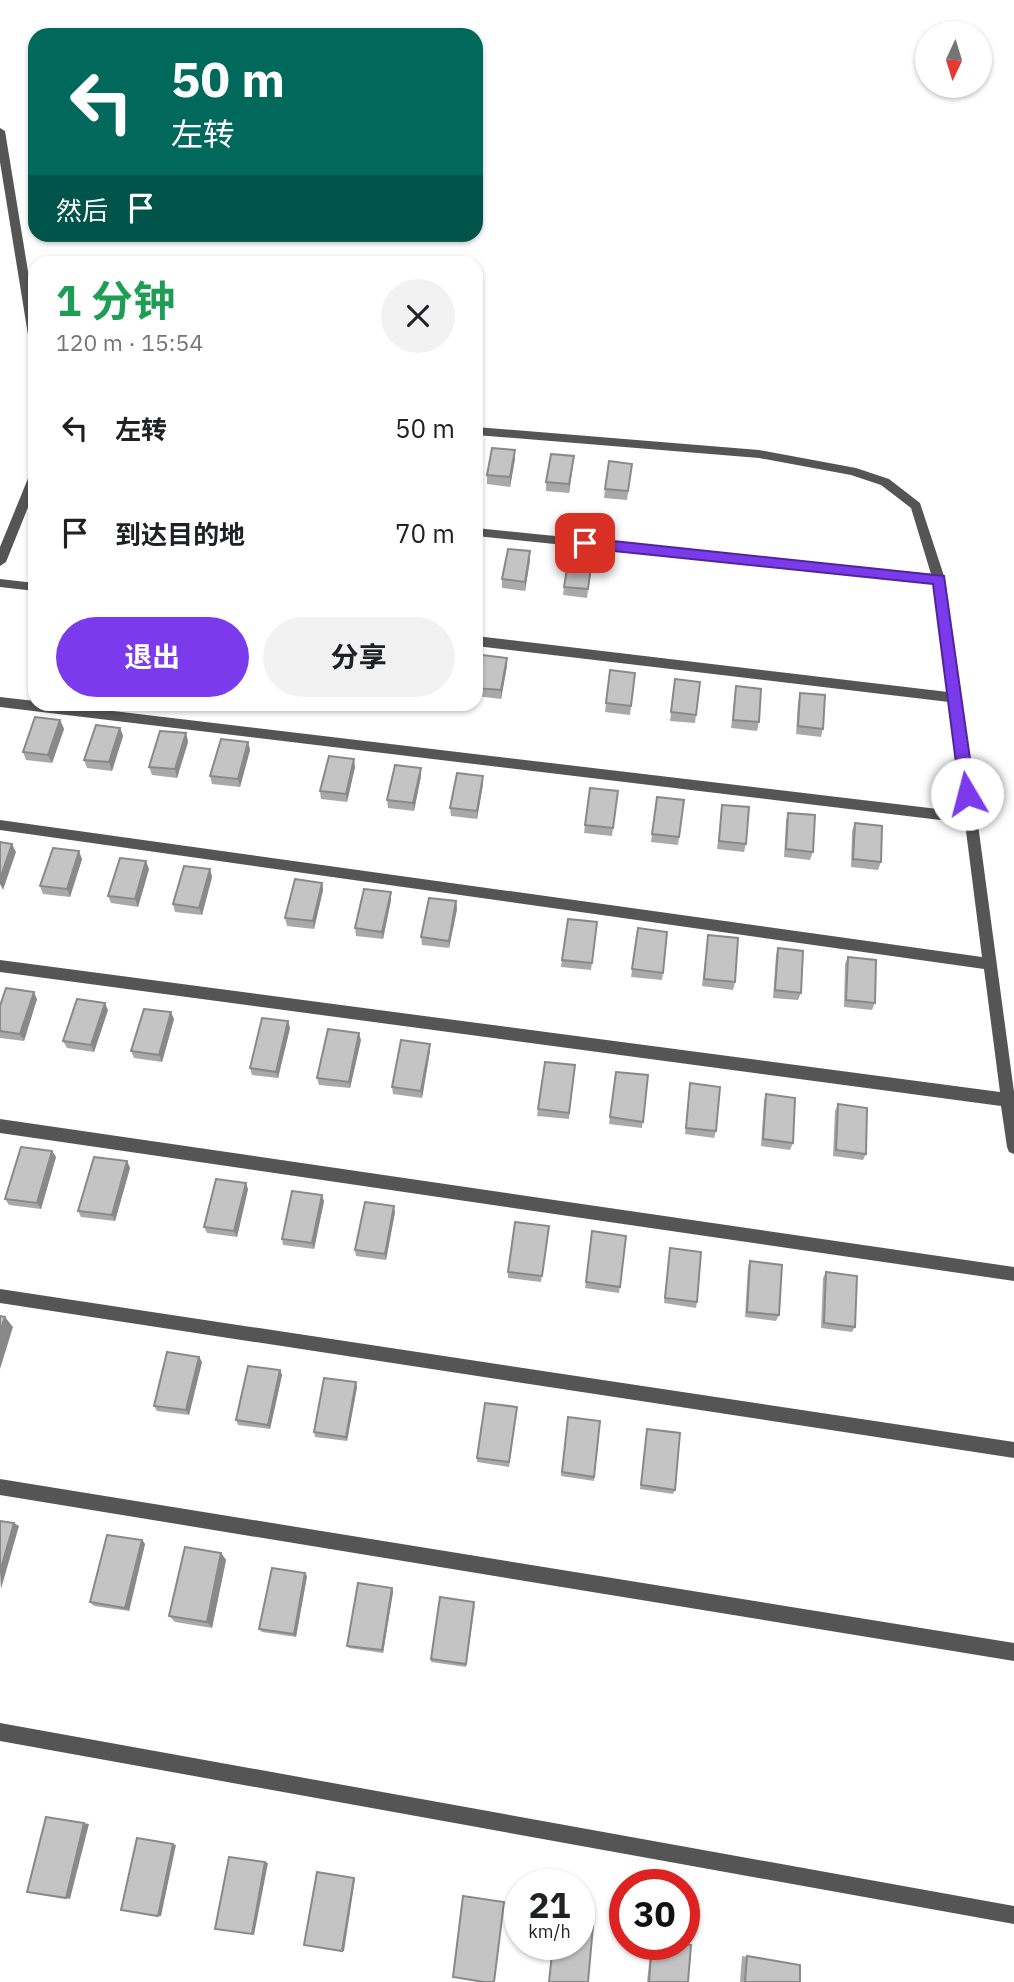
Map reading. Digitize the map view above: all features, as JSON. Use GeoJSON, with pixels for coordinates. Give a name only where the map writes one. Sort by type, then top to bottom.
{"type":"FeatureCollection","features":[{"type":"Feature","properties":{"kind":"street"},"geometry":{"type":"LineString","coordinates":[[0,131],[28,304]]}},
{"type":"Feature","properties":{"kind":"street"},"geometry":{"type":"LineString","coordinates":[[483,432],[759,454],[852,471],[885,482],[916,506],[939,579],[1014,1147]]}},
{"type":"Feature","properties":{"kind":"street"},"geometry":{"type":"LineString","coordinates":[[0,562],[28,497]]}},
{"type":"Feature","properties":{"kind":"street"},"geometry":{"type":"LineString","coordinates":[[483,533],[939,579]]}},
{"type":"Feature","properties":{"kind":"street"},"geometry":{"type":"LineString","coordinates":[[0,583],[28,586]]}},
{"type":"Feature","properties":{"kind":"street"},"geometry":{"type":"LineString","coordinates":[[483,641],[955,698]]}},
{"type":"Feature","properties":{"kind":"street"},"geometry":{"type":"LineString","coordinates":[[0,702],[28,705]]}},
{"type":"Feature","properties":{"kind":"street"},"geometry":{"type":"LineString","coordinates":[[75,711],[971,818]]}},
{"type":"Feature","properties":{"kind":"street"},"geometry":{"type":"LineString","coordinates":[[0,825],[990,964]]}},
{"type":"Feature","properties":{"kind":"street"},"geometry":{"type":"LineString","coordinates":[[0,966],[1008,1100]]}},
{"type":"Feature","properties":{"kind":"street"},"geometry":{"type":"LineString","coordinates":[[0,1126],[1014,1274]]}},
{"type":"Feature","properties":{"kind":"street"},"geometry":{"type":"LineString","coordinates":[[0,1296],[1014,1450]]}},
{"type":"Feature","properties":{"kind":"street"},"geometry":{"type":"LineString","coordinates":[[0,1487],[1014,1651]]}},
{"type":"Feature","properties":{"kind":"street"},"geometry":{"type":"LineString","coordinates":[[0,1732],[1014,1915]]}},
{"type":"Feature","properties":{"kind":"building"},"geometry":{"type":"Polygon","coordinates":[[[492,448],[515,450],[510,477],[487,475],[492,448]]]}},
{"type":"Feature","properties":{"kind":"building"},"geometry":{"type":"Polygon","coordinates":[[[551,454],[574,456],[569,484],[546,482],[551,454]]]}},
{"type":"Feature","properties":{"kind":"building"},"geometry":{"type":"Polygon","coordinates":[[[609,461],[632,464],[628,491],[605,489],[609,461]]]}},
{"type":"Feature","properties":{"kind":"building"},"geometry":{"type":"Polygon","coordinates":[[[508,549],[530,551],[525,582],[502,579],[508,549]]]}},
{"type":"Feature","properties":{"kind":"building"},"geometry":{"type":"Polygon","coordinates":[[[569,556],[592,559],[588,589],[564,587],[569,556]]]}},
{"type":"Feature","properties":{"kind":"building"},"geometry":{"type":"Polygon","coordinates":[[[483,655],[507,658],[501,690],[483,689],[483,655]]]}},
{"type":"Feature","properties":{"kind":"building"},"geometry":{"type":"Polygon","coordinates":[[[610,670],[635,673],[631,706],[606,703],[610,670]]]}},
{"type":"Feature","properties":{"kind":"building"},"geometry":{"type":"Polygon","coordinates":[[[675,679],[700,682],[696,715],[671,712],[675,679]]]}},
{"type":"Feature","properties":{"kind":"building"},"geometry":{"type":"Polygon","coordinates":[[[736,686],[761,689],[759,722],[733,720],[736,686]]]}},
{"type":"Feature","properties":{"kind":"building"},"geometry":{"type":"Polygon","coordinates":[[[800,693],[825,695],[823,729],[798,726],[800,693]]]}},
{"type":"Feature","properties":{"kind":"building"},"geometry":{"type":"Polygon","coordinates":[[[35,717],[60,720],[48,755],[23,752],[35,717]]]}},
{"type":"Feature","properties":{"kind":"building"},"geometry":{"type":"Polygon","coordinates":[[[96,725],[120,728],[109,762],[84,760],[96,725]]]}},
{"type":"Feature","properties":{"kind":"building"},"geometry":{"type":"Polygon","coordinates":[[[160,731],[186,733],[175,769],[149,767],[160,731]]]}},
{"type":"Feature","properties":{"kind":"building"},"geometry":{"type":"Polygon","coordinates":[[[221,739],[248,742],[238,779],[210,776],[221,739]]]}},
{"type":"Feature","properties":{"kind":"building"},"geometry":{"type":"Polygon","coordinates":[[[329,756],[354,759],[346,794],[320,791],[329,756]]]}},
{"type":"Feature","properties":{"kind":"building"},"geometry":{"type":"Polygon","coordinates":[[[395,765],[421,768],[413,803],[387,800],[395,765]]]}},
{"type":"Feature","properties":{"kind":"building"},"geometry":{"type":"Polygon","coordinates":[[[457,773],[483,776],[477,811],[450,808],[457,773]]]}},
{"type":"Feature","properties":{"kind":"building"},"geometry":{"type":"Polygon","coordinates":[[[590,788],[618,791],[613,828],[585,825],[590,788]]]}},
{"type":"Feature","properties":{"kind":"building"},"geometry":{"type":"Polygon","coordinates":[[[657,797],[684,800],[679,837],[652,834],[657,797]]]}},
{"type":"Feature","properties":{"kind":"building"},"geometry":{"type":"Polygon","coordinates":[[[722,805],[749,807],[746,844],[719,841],[722,805]]]}},
{"type":"Feature","properties":{"kind":"building"},"geometry":{"type":"Polygon","coordinates":[[[788,813],[815,815],[813,852],[786,849],[788,813]]]}},
{"type":"Feature","properties":{"kind":"building"},"geometry":{"type":"Polygon","coordinates":[[[855,823],[882,826],[881,862],[853,859],[855,823]]]}},
{"type":"Feature","properties":{"kind":"building"},"geometry":{"type":"Polygon","coordinates":[[[0,842],[12,844],[0,879],[0,842]]]}},
{"type":"Feature","properties":{"kind":"building"},"geometry":{"type":"Polygon","coordinates":[[[53,848],[79,851],[67,889],[40,886],[53,848]]]}},
{"type":"Feature","properties":{"kind":"building"},"geometry":{"type":"Polygon","coordinates":[[[120,858],[146,861],[135,899],[108,896],[120,858]]]}},
{"type":"Feature","properties":{"kind":"building"},"geometry":{"type":"Polygon","coordinates":[[[184,866],[210,869],[199,908],[173,904],[184,866]]]}},
{"type":"Feature","properties":{"kind":"building"},"geometry":{"type":"Polygon","coordinates":[[[295,879],[322,883],[313,921],[285,918],[295,879]]]}},
{"type":"Feature","properties":{"kind":"building"},"geometry":{"type":"Polygon","coordinates":[[[364,889],[391,892],[382,932],[355,928],[364,889]]]}},
{"type":"Feature","properties":{"kind":"building"},"geometry":{"type":"Polygon","coordinates":[[[429,898],[456,901],[449,941],[421,937],[429,898]]]}},
{"type":"Feature","properties":{"kind":"building"},"geometry":{"type":"Polygon","coordinates":[[[568,919],[597,922],[592,963],[562,960],[568,919]]]}},
{"type":"Feature","properties":{"kind":"building"},"geometry":{"type":"Polygon","coordinates":[[[638,928],[667,932],[663,973],[632,969],[638,928]]]}},
{"type":"Feature","properties":{"kind":"building"},"geometry":{"type":"Polygon","coordinates":[[[708,935],[738,938],[735,982],[704,979],[708,935]]]}},
{"type":"Feature","properties":{"kind":"building"},"geometry":{"type":"Polygon","coordinates":[[[778,948],[803,951],[801,993],[775,990],[778,948]]]}},
{"type":"Feature","properties":{"kind":"building"},"geometry":{"type":"Polygon","coordinates":[[[848,957],[876,960],[875,1003],[846,1000],[848,957]]]}},
{"type":"Feature","properties":{"kind":"building"},"geometry":{"type":"Polygon","coordinates":[[[6,988],[34,992],[20,1034],[0,1031],[0,1006],[6,988]]]}},
{"type":"Feature","properties":{"kind":"building"},"geometry":{"type":"Polygon","coordinates":[[[77,999],[105,1003],[91,1045],[63,1041],[77,999]]]}},
{"type":"Feature","properties":{"kind":"building"},"geometry":{"type":"Polygon","coordinates":[[[144,1009],[171,1012],[159,1055],[131,1051],[144,1009]]]}},
{"type":"Feature","properties":{"kind":"building"},"geometry":{"type":"Polygon","coordinates":[[[262,1018],[288,1021],[276,1072],[250,1068],[262,1018]]]}},
{"type":"Feature","properties":{"kind":"building"},"geometry":{"type":"Polygon","coordinates":[[[328,1029],[359,1033],[349,1082],[317,1078],[328,1029]]]}},
{"type":"Feature","properties":{"kind":"building"},"geometry":{"type":"Polygon","coordinates":[[[401,1040],[430,1044],[421,1091],[392,1087],[401,1040]]]}},
{"type":"Feature","properties":{"kind":"building"},"geometry":{"type":"Polygon","coordinates":[[[545,1062],[575,1065],[569,1113],[538,1109],[545,1062]]]}},
{"type":"Feature","properties":{"kind":"building"},"geometry":{"type":"Polygon","coordinates":[[[616,1072],[648,1075],[643,1122],[610,1117],[616,1072]]]}},
{"type":"Feature","properties":{"kind":"building"},"geometry":{"type":"Polygon","coordinates":[[[690,1083],[720,1087],[716,1131],[686,1128],[690,1083]]]}},
{"type":"Feature","properties":{"kind":"building"},"geometry":{"type":"Polygon","coordinates":[[[766,1094],[795,1098],[793,1143],[763,1139],[766,1094]]]}},
{"type":"Feature","properties":{"kind":"building"},"geometry":{"type":"Polygon","coordinates":[[[838,1104],[867,1108],[866,1154],[836,1150],[838,1104]]]}},
{"type":"Feature","properties":{"kind":"building"},"geometry":{"type":"Polygon","coordinates":[[[21,1147],[52,1151],[37,1203],[5,1199],[21,1147]]]}},
{"type":"Feature","properties":{"kind":"building"},"geometry":{"type":"Polygon","coordinates":[[[94,1157],[127,1161],[112,1215],[78,1211],[94,1157]]]}},
{"type":"Feature","properties":{"kind":"building"},"geometry":{"type":"Polygon","coordinates":[[[216,1179],[246,1183],[234,1231],[204,1227],[216,1179]]]}},
{"type":"Feature","properties":{"kind":"building"},"geometry":{"type":"Polygon","coordinates":[[[292,1191],[322,1195],[312,1243],[282,1239],[292,1191]]]}},
{"type":"Feature","properties":{"kind":"building"},"geometry":{"type":"Polygon","coordinates":[[[365,1202],[394,1206],[385,1254],[355,1250],[365,1202]]]}},
{"type":"Feature","properties":{"kind":"building"},"geometry":{"type":"Polygon","coordinates":[[[515,1222],[549,1226],[542,1276],[508,1272],[515,1222]]]}},
{"type":"Feature","properties":{"kind":"building"},"geometry":{"type":"Polygon","coordinates":[[[592,1231],[626,1236],[620,1287],[586,1282],[592,1231]]]}},
{"type":"Feature","properties":{"kind":"building"},"geometry":{"type":"Polygon","coordinates":[[[670,1248],[701,1252],[697,1302],[665,1298],[670,1248]]]}},
{"type":"Feature","properties":{"kind":"building"},"geometry":{"type":"Polygon","coordinates":[[[750,1261],[782,1265],[779,1315],[747,1312],[750,1261]]]}},
{"type":"Feature","properties":{"kind":"building"},"geometry":{"type":"Polygon","coordinates":[[[826,1272],[857,1276],[855,1327],[824,1323],[826,1272]]]}},
{"type":"Feature","properties":{"kind":"building"},"geometry":{"type":"Polygon","coordinates":[[[0,1316],[5,1317],[0,1332],[0,1316]]]}},
{"type":"Feature","properties":{"kind":"building"},"geometry":{"type":"Polygon","coordinates":[[[167,1352],[199,1357],[186,1410],[154,1406],[167,1352]]]}},
{"type":"Feature","properties":{"kind":"building"},"geometry":{"type":"Polygon","coordinates":[[[248,1366],[280,1370],[268,1425],[236,1420],[248,1366]]]}},
{"type":"Feature","properties":{"kind":"building"},"geometry":{"type":"Polygon","coordinates":[[[324,1378],[356,1382],[346,1437],[314,1432],[324,1378]]]}},
{"type":"Feature","properties":{"kind":"building"},"geometry":{"type":"Polygon","coordinates":[[[485,1403],[517,1407],[509,1462],[477,1458],[485,1403]]]}},
{"type":"Feature","properties":{"kind":"building"},"geometry":{"type":"Polygon","coordinates":[[[568,1417],[600,1421],[594,1477],[562,1472],[568,1417]]]}},
{"type":"Feature","properties":{"kind":"building"},"geometry":{"type":"Polygon","coordinates":[[[647,1429],[680,1433],[675,1490],[641,1485],[647,1429]]]}},
{"type":"Feature","properties":{"kind":"building"},"geometry":{"type":"Polygon","coordinates":[[[0,1521],[14,1523],[0,1572],[0,1521]]]}},
{"type":"Feature","properties":{"kind":"building"},"geometry":{"type":"Polygon","coordinates":[[[107,1535],[142,1540],[125,1608],[90,1602],[107,1535]]]}},
{"type":"Feature","properties":{"kind":"building"},"geometry":{"type":"Polygon","coordinates":[[[185,1547],[221,1553],[207,1622],[169,1616],[185,1547]]]}},
{"type":"Feature","properties":{"kind":"building"},"geometry":{"type":"Polygon","coordinates":[[[272,1568],[305,1573],[294,1634],[259,1629],[272,1568]]]}},
{"type":"Feature","properties":{"kind":"building"},"geometry":{"type":"Polygon","coordinates":[[[358,1583],[392,1588],[382,1650],[347,1646],[358,1583]]]}},
{"type":"Feature","properties":{"kind":"building"},"geometry":{"type":"Polygon","coordinates":[[[440,1597],[474,1602],[466,1664],[431,1659],[440,1597]]]}},
{"type":"Feature","properties":{"kind":"building"},"geometry":{"type":"Polygon","coordinates":[[[46,1817],[84,1823],[66,1898],[27,1892],[46,1817]]]}},
{"type":"Feature","properties":{"kind":"building"},"geometry":{"type":"Polygon","coordinates":[[[137,1838],[173,1844],[158,1916],[121,1910],[137,1838]]]}},
{"type":"Feature","properties":{"kind":"building"},"geometry":{"type":"Polygon","coordinates":[[[229,1857],[265,1862],[252,1934],[215,1929],[229,1857]]]}},
{"type":"Feature","properties":{"kind":"building"},"geometry":{"type":"Polygon","coordinates":[[[317,1872],[354,1878],[342,1951],[304,1945],[317,1872]]]}},
{"type":"Feature","properties":{"kind":"building"},"geometry":{"type":"Polygon","coordinates":[[[463,1896],[504,1902],[494,1982],[453,1977],[463,1896]]]}},
{"type":"Feature","properties":{"kind":"building"},"geometry":{"type":"Polygon","coordinates":[[[747,1956],[800,1965],[800,1982],[745,1982],[747,1956]]]}},
{"type":"Feature","properties":{"kind":"building"},"geometry":{"type":"Polygon","coordinates":[[[551,1960],[590,1960],[588,1982],[549,1982],[551,1960]]]}},
{"type":"Feature","properties":{"kind":"building"},"geometry":{"type":"Polygon","coordinates":[[[651,1960],[690,1960],[688,1982],[649,1982],[651,1960]]]}},
{"type":"Feature","properties":{"kind":"route"},"geometry":{"type":"LineString","coordinates":[[585,543],[939,579],[967,794]]}}]}
